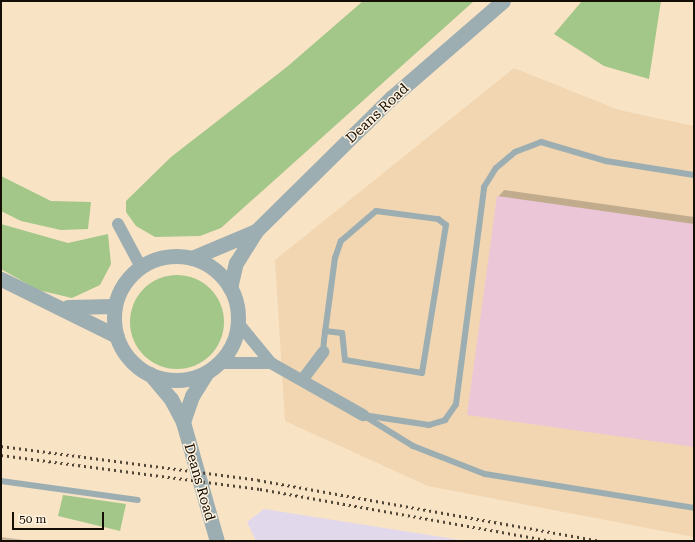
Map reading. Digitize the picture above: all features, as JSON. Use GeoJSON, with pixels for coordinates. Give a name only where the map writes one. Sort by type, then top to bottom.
{"type":"FeatureCollection","features":[{"type":"Feature","properties":{"kind":"street","name":"Deans Road"},"geometry":{"type":"LineString","coordinates":[[230,288],[236,263],[256,231],[391,98],[503,1]]}},
{"type":"Feature","properties":{"kind":"street"},"geometry":{"type":"LineString","coordinates":[[118,224],[141,267]]}},
{"type":"Feature","properties":{"kind":"street","name":"Deans Road"},"geometry":{"type":"LineString","coordinates":[[192,258],[256,231]]}},
{"type":"Feature","properties":{"kind":"street"},"geometry":{"type":"LineString","coordinates":[[238,323],[229,351],[219,363],[207,372],[188,379],[169,380],[150,374],[131,361],[116,336],[115,306],[124,284],[141,267],[166,257],[192,258],[207,264],[230,288],[238,323],[271,363],[303,379],[362,415]]}},
{"type":"Feature","properties":{"kind":"street"},"geometry":{"type":"LineString","coordinates":[[1,279],[116,336]]}},
{"type":"Feature","properties":{"kind":"street"},"geometry":{"type":"LineString","coordinates":[[57,306],[115,306]]}},
{"type":"Feature","properties":{"kind":"street"},"geometry":{"type":"LineString","coordinates":[[303,379],[323,352]]}},
{"type":"Feature","properties":{"kind":"street"},"geometry":{"type":"LineString","coordinates":[[219,363],[271,363]]}},
{"type":"Feature","properties":{"kind":"street"},"geometry":{"type":"LineString","coordinates":[[183,422],[192,396],[207,372]]}},
{"type":"Feature","properties":{"kind":"street","name":"Deans Road"},"geometry":{"type":"LineString","coordinates":[[150,374],[171,399],[183,422],[217,541]]}},
{"type":"Feature","properties":{"kind":"lane"},"geometry":{"type":"LineString","coordinates":[[362,415],[428,424],[445,420],[456,404],[484,187],[496,168],[515,152],[541,142],[606,161],[694,175]]}},
{"type":"Feature","properties":{"kind":"lane"},"geometry":{"type":"LineString","coordinates":[[323,352],[325,331],[337,246],[372,212],[438,219],[446,225],[422,372],[345,360],[342,334],[325,331]]}},
{"type":"Feature","properties":{"kind":"lane"},"geometry":{"type":"LineString","coordinates":[[362,415],[413,446],[485,474],[694,508]]}},
{"type":"Feature","properties":{"kind":"lane"},"geometry":{"type":"LineString","coordinates":[[1,481],[138,500]]}},
{"type":"Feature","properties":{"kind":"shaded area"},"geometry":{"type":"Polygon","coordinates":[[[514,68],[619,110],[694,126],[694,537],[428,486],[285,421],[275,260],[514,68]]]}},
{"type":"Feature","properties":{"kind":"shaded area"},"geometry":{"type":"Polygon","coordinates":[[[264,509],[467,541],[256,541],[247,522],[264,509]]]}},
{"type":"Feature","properties":{"kind":"green space"},"geometry":{"type":"Polygon","coordinates":[[[363,1],[474,1],[221,228],[200,236],[155,237],[136,226],[126,212],[126,201],[171,157],[288,66],[363,1]]]}},
{"type":"Feature","properties":{"kind":"green space"},"geometry":{"type":"Polygon","coordinates":[[[582,1],[661,1],[649,79],[604,66],[554,34],[582,1]]]}},
{"type":"Feature","properties":{"kind":"green space"},"geometry":{"type":"Polygon","coordinates":[[[1,176],[51,201],[91,202],[88,229],[61,230],[21,221],[1,211],[1,176]]]}},
{"type":"Feature","properties":{"kind":"green space"},"geometry":{"type":"Polygon","coordinates":[[[1,224],[68,243],[108,234],[111,264],[100,285],[72,298],[38,290],[1,269],[1,224]]]}},
{"type":"Feature","properties":{"kind":"green space"},"geometry":{"type":"Polygon","coordinates":[[[177,275],[195,279],[210,289],[220,304],[224,322],[220,340],[210,355],[195,365],[177,369],[159,365],[144,355],[134,340],[130,322],[134,304],[144,289],[159,279],[177,275]]]}},
{"type":"Feature","properties":{"kind":"green space"},"geometry":{"type":"Polygon","coordinates":[[[63,495],[126,504],[120,531],[58,516],[63,495]]]}},
{"type":"Feature","properties":{"kind":"building"},"geometry":{"type":"Polygon","coordinates":[[[497,196],[694,224],[694,447],[467,415],[497,196]]]}},
{"type":"Feature","properties":{"kind":"railway"},"geometry":{"type":"LineString","coordinates":[[1,446],[258,480],[601,541]]}},
{"type":"Feature","properties":{"kind":"railway"},"geometry":{"type":"LineString","coordinates":[[1,455],[260,489],[552,541]]}}]}
